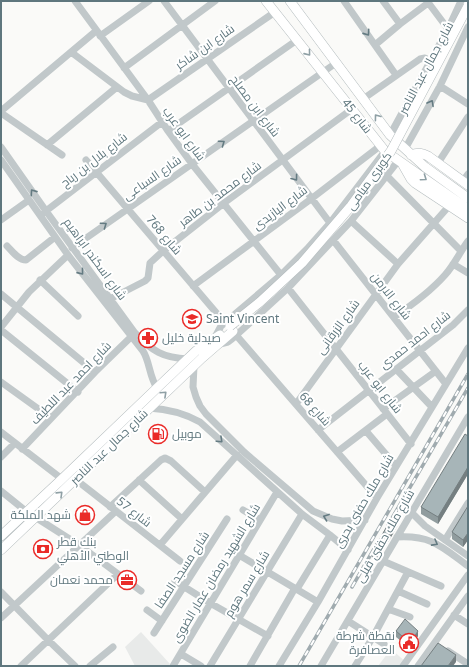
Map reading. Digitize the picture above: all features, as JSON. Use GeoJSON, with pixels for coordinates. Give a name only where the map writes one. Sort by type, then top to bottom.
{"type":"FeatureCollection","features":[{"type":"Feature","properties":{"kind":"main road","name":"شارع 45"},"geometry":{"type":"LineString","coordinates":[[266,1],[382,148],[400,163],[468,209]]}},
{"type":"Feature","properties":{"kind":"main road","name":"شارع 45"},"geometry":{"type":"LineString","coordinates":[[290,1],[390,135],[425,167],[468,198]]}},
{"type":"Feature","properties":{"kind":"main road","name":"كوبرى ميامى"},"geometry":{"type":"LineString","coordinates":[[231,329],[302,263],[356,200],[391,151],[468,6]]}},
{"type":"Feature","properties":{"kind":"main road","name":"كوبرى ميامى"},"geometry":{"type":"LineString","coordinates":[[231,329],[263,305],[305,265],[355,209],[395,154],[468,18]]}},
{"type":"Feature","properties":{"kind":"main road"},"geometry":{"type":"LineString","coordinates":[[408,152],[422,153],[466,180]]}},
{"type":"Feature","properties":{"kind":"main road"},"geometry":{"type":"LineString","coordinates":[[400,163],[415,183],[468,218]]}},
{"type":"Feature","properties":{"kind":"main road","name":"شارع جمال عبد الناصر"},"geometry":{"type":"LineString","coordinates":[[1,536],[157,388],[231,329]]}},
{"type":"Feature","properties":{"kind":"main road","name":"شارع جمال عبد الناصر"},"geometry":{"type":"LineString","coordinates":[[1,550],[149,408],[191,362]]}},
{"type":"Feature","properties":{"kind":"street","name":"شارع ابو عرب"},"geometry":{"type":"LineString","coordinates":[[76,1],[98,34],[148,100],[192,164],[281,275]]}},
{"type":"Feature","properties":{"kind":"street"},"geometry":{"type":"LineString","coordinates":[[62,155],[1,112],[71,52],[149,1]]}},
{"type":"Feature","properties":{"kind":"street","name":"شارع ابن مصلح"},"geometry":{"type":"LineString","coordinates":[[164,1],[330,224]]}},
{"type":"Feature","properties":{"kind":"street"},"geometry":{"type":"LineString","coordinates":[[124,68],[215,1]]}},
{"type":"Feature","properties":{"kind":"street"},"geometry":{"type":"LineString","coordinates":[[344,1],[396,75]]}},
{"type":"Feature","properties":{"kind":"street"},"geometry":{"type":"LineString","coordinates":[[383,1],[400,24]]}},
{"type":"Feature","properties":{"kind":"street","name":"شارع جمال عبد الناصر"},"geometry":{"type":"LineString","coordinates":[[390,135],[448,29],[461,1]]}},
{"type":"Feature","properties":{"kind":"street"},"geometry":{"type":"LineString","coordinates":[[375,45],[427,2],[448,29]]}},
{"type":"Feature","properties":{"kind":"street","name":"شارع ابن شاكر"},"geometry":{"type":"LineString","coordinates":[[148,100],[275,12]]}},
{"type":"Feature","properties":{"kind":"street","name":"شارع جمال عبد الناصر"},"geometry":{"type":"LineString","coordinates":[[408,152],[467,33]]}},
{"type":"Feature","properties":{"kind":"street"},"geometry":{"type":"LineString","coordinates":[[168,131],[297,40]]}},
{"type":"Feature","properties":{"kind":"street"},"geometry":{"type":"LineString","coordinates":[[71,52],[117,87],[132,96],[148,100]]}},
{"type":"Feature","properties":{"kind":"street"},"geometry":{"type":"LineString","coordinates":[[363,99],[420,59],[425,58],[430,61]]}},
{"type":"Feature","properties":{"kind":"street","name":"شارع السباعى"},"geometry":{"type":"LineString","coordinates":[[72,248],[336,63]]}},
{"type":"Feature","properties":{"kind":"street"},"geometry":{"type":"LineString","coordinates":[[440,86],[468,104]]}},
{"type":"Feature","properties":{"kind":"street"},"geometry":{"type":"LineString","coordinates":[[47,145],[117,87]]}},
{"type":"Feature","properties":{"kind":"street","name":"شارع محمد بن طاهر"},"geometry":{"type":"LineString","coordinates":[[110,298],[145,281],[148,278],[150,263],[163,251],[224,203],[352,109]]}},
{"type":"Feature","properties":{"kind":"street"},"geometry":{"type":"LineString","coordinates":[[438,163],[468,117]]}},
{"type":"Feature","properties":{"kind":"street","name":"شارع بلال بن رباح"},"geometry":{"type":"LineString","coordinates":[[43,213],[162,122]]}},
{"type":"Feature","properties":{"kind":"street","name":"شارع اسكندر ابراهيم"},"geometry":{"type":"LineString","coordinates":[[1,147],[43,213],[55,237],[68,255],[134,334],[158,353],[191,362]]}},
{"type":"Feature","properties":{"kind":"street","name":"شارع جمال عبد الناصر"},"geometry":{"type":"LineString","coordinates":[[231,329],[330,224],[382,148]]}},
{"type":"Feature","properties":{"kind":"street","name":"شارع اليازيدى"},"geometry":{"type":"LineString","coordinates":[[193,286],[382,148]]}},
{"type":"Feature","properties":{"kind":"street","name":"شارع اسكندر ابراهيم"},"geometry":{"type":"LineString","coordinates":[[1,160],[29,200],[43,213],[72,248],[110,298],[134,334],[146,356],[150,366],[152,380],[157,388]]}},
{"type":"Feature","properties":{"kind":"street","name":"شارع 768"},"geometry":{"type":"LineString","coordinates":[[86,160],[231,329]]}},
{"type":"Feature","properties":{"kind":"street","name":"شارع جمال عبد الناصر"},"geometry":{"type":"LineString","coordinates":[[231,329],[288,288],[351,221],[386,176],[400,163]]}},
{"type":"Feature","properties":{"kind":"street"},"geometry":{"type":"LineString","coordinates":[[386,176],[461,251]]}},
{"type":"Feature","properties":{"kind":"street"},"geometry":{"type":"LineString","coordinates":[[1,220],[29,200]]}},
{"type":"Feature","properties":{"kind":"street","name":"شارع الزرقانى"},"geometry":{"type":"LineString","coordinates":[[296,404],[398,264],[449,206]]}},
{"type":"Feature","properties":{"kind":"street"},"geometry":{"type":"LineString","coordinates":[[351,221],[398,264]]}},
{"type":"Feature","properties":{"kind":"street"},"geometry":{"type":"LineString","coordinates":[[7,246],[18,258],[26,260],[55,237]]}},
{"type":"Feature","properties":{"kind":"street","name":"شارع الارمن"},"geometry":{"type":"LineString","coordinates":[[333,240],[446,384]]}},
{"type":"Feature","properties":{"kind":"street"},"geometry":{"type":"LineString","coordinates":[[394,317],[430,291],[445,275],[468,241]]}},
{"type":"Feature","properties":{"kind":"street"},"geometry":{"type":"LineString","coordinates":[[68,255],[40,280],[1,328],[78,392]]}},
{"type":"Feature","properties":{"kind":"street"},"geometry":{"type":"LineString","coordinates":[[453,264],[468,274]]}},
{"type":"Feature","properties":{"kind":"street"},"geometry":{"type":"LineString","coordinates":[[40,280],[78,316]]}},
{"type":"Feature","properties":{"kind":"street","name":"شارع ابو عرب"},"geometry":{"type":"LineString","coordinates":[[288,288],[411,444]]}},
{"type":"Feature","properties":{"kind":"street"},"geometry":{"type":"LineString","coordinates":[[1,294],[95,372]]}},
{"type":"Feature","properties":{"kind":"street","name":"شارع احمد حمدى"},"geometry":{"type":"LineString","coordinates":[[318,430],[453,325],[468,310]]}},
{"type":"Feature","properties":{"kind":"street","name":"شارع 68"},"geometry":{"type":"LineString","coordinates":[[231,329],[377,498]]}},
{"type":"Feature","properties":{"kind":"street","name":"شارع احمد عبد اللطيف"},"geometry":{"type":"LineString","coordinates":[[22,449],[78,392],[95,372],[134,334]]}},
{"type":"Feature","properties":{"kind":"street","name":"شارع ملك حفنى بحرى"},"geometry":{"type":"LineString","coordinates":[[279,666],[318,602],[396,466],[411,444],[468,348]]}},
{"type":"Feature","properties":{"kind":"street"},"geometry":{"type":"LineString","coordinates":[[191,362],[196,397],[200,406],[244,452],[313,511],[332,519],[342,521],[365,520]]}},
{"type":"Feature","properties":{"kind":"street"},"geometry":{"type":"LineString","coordinates":[[396,369],[432,407]]}},
{"type":"Feature","properties":{"kind":"street"},"geometry":{"type":"LineString","coordinates":[[337,452],[366,431],[413,387],[436,371]]}},
{"type":"Feature","properties":{"kind":"street"},"geometry":{"type":"LineString","coordinates":[[1,382],[51,418]]}},
{"type":"Feature","properties":{"kind":"street"},"geometry":{"type":"LineString","coordinates":[[149,408],[181,412],[200,422],[277,492],[348,550]]}},
{"type":"Feature","properties":{"kind":"street","name":"شارع ملك حفنى قبلى"},"geometry":{"type":"LineString","coordinates":[[321,666],[468,416]]}},
{"type":"Feature","properties":{"kind":"street"},"geometry":{"type":"LineString","coordinates":[[366,431],[396,466]]}},
{"type":"Feature","properties":{"kind":"street"},"geometry":{"type":"LineString","coordinates":[[1,432],[62,479]]}},
{"type":"Feature","properties":{"kind":"street"},"geometry":{"type":"LineString","coordinates":[[1,457],[15,443]]}},
{"type":"Feature","properties":{"kind":"street"},"geometry":{"type":"LineString","coordinates":[[160,545],[237,455]]}},
{"type":"Feature","properties":{"kind":"street"},"geometry":{"type":"LineString","coordinates":[[1,618],[79,545],[139,480],[161,460],[168,459],[205,492]]}},
{"type":"Feature","properties":{"kind":"street","name":"شارع 57"},"geometry":{"type":"LineString","coordinates":[[75,479],[180,561]]}},
{"type":"Feature","properties":{"kind":"street"},"geometry":{"type":"LineString","coordinates":[[139,480],[182,519]]}},
{"type":"Feature","properties":{"kind":"street"},"geometry":{"type":"LineString","coordinates":[[1,491],[27,512]]}},
{"type":"Feature","properties":{"kind":"street","name":"شارع الشهيد رمضان عمار الضوى"},"geometry":{"type":"LineString","coordinates":[[173,666],[277,492]]}},
{"type":"Feature","properties":{"kind":"street"},"geometry":{"type":"LineString","coordinates":[[445,540],[468,503]]}},
{"type":"Feature","properties":{"kind":"street"},"geometry":{"type":"LineString","coordinates":[[243,510],[260,520]]}},
{"type":"Feature","properties":{"kind":"street","name":"شارع سمر هوم"},"geometry":{"type":"LineString","coordinates":[[210,666],[268,572],[305,516],[313,511]]}},
{"type":"Feature","properties":{"kind":"street"},"geometry":{"type":"LineString","coordinates":[[411,512],[420,522],[468,556]]}},
{"type":"Feature","properties":{"kind":"street"},"geometry":{"type":"LineString","coordinates":[[35,517],[79,545],[141,591]]}},
{"type":"Feature","properties":{"kind":"street","name":"شارع مسجد الصفا"},"geometry":{"type":"LineString","coordinates":[[154,633],[228,519]]}},
{"type":"Feature","properties":{"kind":"street"},"geometry":{"type":"LineString","coordinates":[[250,666],[296,588],[330,535]]}},
{"type":"Feature","properties":{"kind":"street"},"geometry":{"type":"LineString","coordinates":[[397,537],[418,537],[432,541],[468,566]]}},
{"type":"Feature","properties":{"kind":"street"},"geometry":{"type":"LineString","coordinates":[[239,555],[318,602]]}},
{"type":"Feature","properties":{"kind":"street"},"geometry":{"type":"LineString","coordinates":[[383,561],[441,586]]}},
{"type":"Feature","properties":{"kind":"street"},"geometry":{"type":"LineString","coordinates":[[355,666],[373,637],[408,572]]}},
{"type":"Feature","properties":{"kind":"street"},"geometry":{"type":"LineString","coordinates":[[21,666],[118,574]]}},
{"type":"Feature","properties":{"kind":"street"},"geometry":{"type":"LineString","coordinates":[[403,666],[468,575]]}},
{"type":"Feature","properties":{"kind":"street"},"geometry":{"type":"LineString","coordinates":[[175,581],[268,636]]}},
{"type":"Feature","properties":{"kind":"street"},"geometry":{"type":"LineString","coordinates":[[398,591],[427,604]]}},
{"type":"Feature","properties":{"kind":"street"},"geometry":{"type":"LineString","coordinates":[[1,592],[75,666]]}},
{"type":"Feature","properties":{"kind":"street"},"geometry":{"type":"LineString","coordinates":[[418,666],[468,596]]}},
{"type":"Feature","properties":{"kind":"street"},"geometry":{"type":"LineString","coordinates":[[388,609],[410,617]]}},
{"type":"Feature","properties":{"kind":"street"},"geometry":{"type":"LineString","coordinates":[[147,610],[162,621]]}},
{"type":"Feature","properties":{"kind":"street"},"geometry":{"type":"LineString","coordinates":[[454,615],[468,624]]}},
{"type":"Feature","properties":{"kind":"street"},"geometry":{"type":"LineString","coordinates":[[348,621],[384,644]]}},
{"type":"Feature","properties":{"kind":"street"},"geometry":{"type":"LineString","coordinates":[[435,642],[463,664]]}},
{"type":"Feature","properties":{"kind":"street"},"geometry":{"type":"LineString","coordinates":[[90,666],[113,647]]}},
{"type":"Feature","properties":{"kind":"street"},"geometry":{"type":"LineString","coordinates":[[181,654],[201,666]]}},
{"type":"Feature","properties":{"kind":"shaded area"},"geometry":{"type":"Polygon","coordinates":[[[141,632],[170,664],[168,666],[135,666],[125,647],[141,632]]]}},
{"type":"Feature","properties":{"kind":"shaded area"},"geometry":{"type":"Polygon","coordinates":[[[391,649],[407,663],[405,666],[378,666],[391,649]]]}},
{"type":"Feature","properties":{"kind":"building"},"geometry":{"type":"Polygon","coordinates":[[[465,434],[468,436],[468,467],[438,517],[421,507],[465,434]]]}},
{"type":"Feature","properties":{"kind":"building"},"geometry":{"type":"Polygon","coordinates":[[[468,506],[468,533],[463,540],[452,532],[468,506]]]}},
{"type":"Feature","properties":{"kind":"building"},"geometry":{"type":"Polygon","coordinates":[[[393,516],[398,520],[377,555],[372,552],[393,516]]]}},
{"type":"Feature","properties":{"kind":"building"},"geometry":{"type":"Polygon","coordinates":[[[405,619],[418,631],[410,643],[396,631],[405,619]]]}},
{"type":"Feature","properties":{"kind":"building"},"geometry":{"type":"Polygon","coordinates":[[[438,643],[456,655],[448,666],[421,666],[438,643]]]}},
{"type":"Feature","properties":{"kind":"railway"},"geometry":{"type":"LineString","coordinates":[[299,666],[468,374]]}},
{"type":"Feature","properties":{"kind":"railway"},"geometry":{"type":"LineString","coordinates":[[388,525],[468,388]]}},
{"type":"Feature","properties":{"kind":"railway"},"geometry":{"type":"LineString","coordinates":[[352,587],[378,542]]}},
{"type":"Feature","properties":{"kind":"place","name":"Saint Vincent"},"geometry":{"type":"Point","coordinates":[192,319]}},
{"type":"Feature","properties":{"kind":"place","name":"صيدلية خليل"},"geometry":{"type":"Point","coordinates":[148,338]}},
{"type":"Feature","properties":{"kind":"place","name":"موبيل"},"geometry":{"type":"Point","coordinates":[158,434]}},
{"type":"Feature","properties":{"kind":"place","name":"شهد الملكة"},"geometry":{"type":"Point","coordinates":[85,515]}},
{"type":"Feature","properties":{"kind":"place","name":"بنك قطر الوطني الأهلي"},"geometry":{"type":"Point","coordinates":[43,549]}},
{"type":"Feature","properties":{"kind":"place","name":"محمد نعمان"},"geometry":{"type":"Point","coordinates":[127,580]}},
{"type":"Feature","properties":{"kind":"place","name":"نقطة شرطة العصافرة"},"geometry":{"type":"Point","coordinates":[409,643]}}]}
